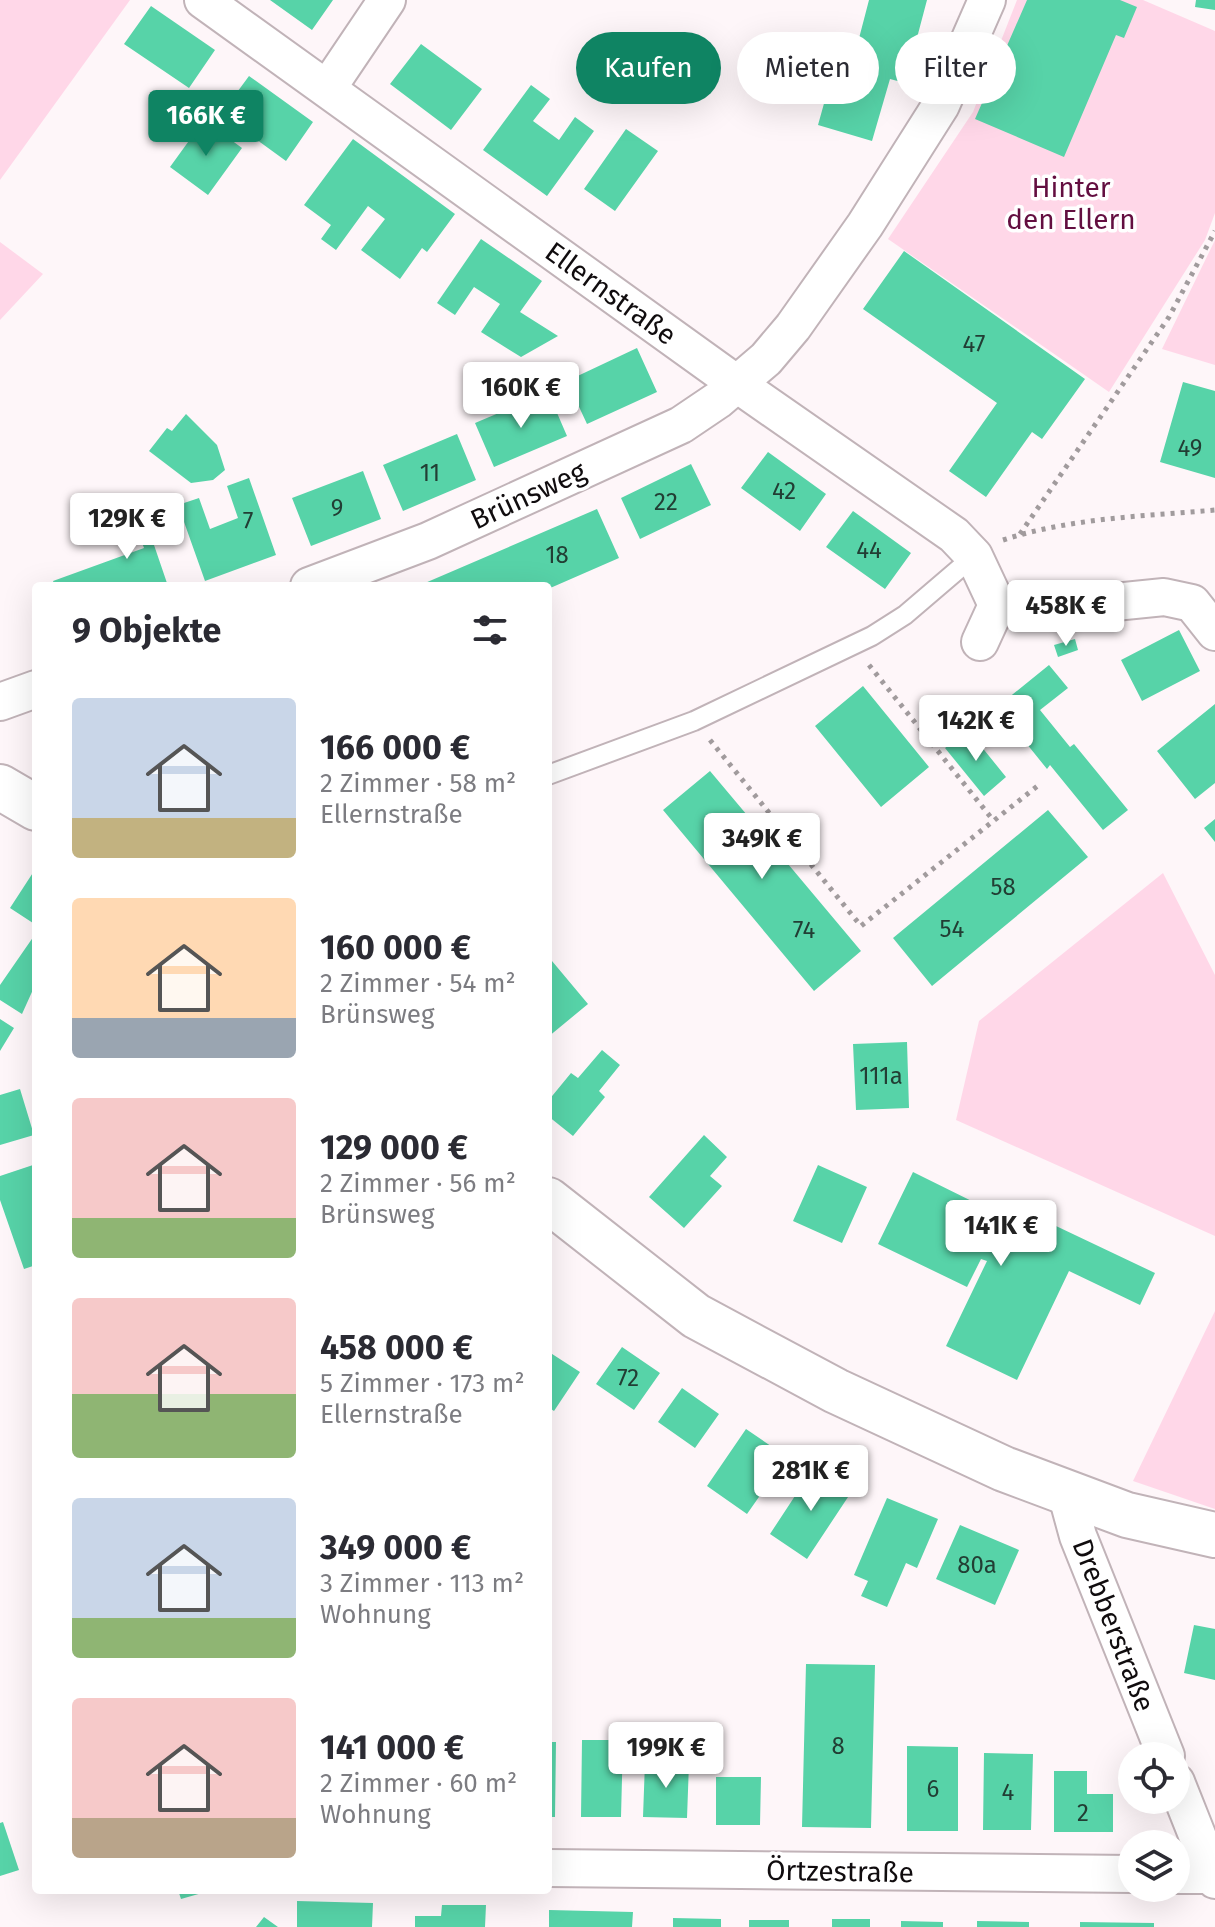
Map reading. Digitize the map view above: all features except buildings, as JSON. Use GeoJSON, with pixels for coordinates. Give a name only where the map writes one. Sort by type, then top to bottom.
{"type":"FeatureCollection","features":[{"type":"Feature","properties":{"kind":"main road"},"geometry":{"type":"LineString","coordinates":[[0,787],[32,806]]}},
{"type":"Feature","properties":{"kind":"main road"},"geometry":{"type":"LineString","coordinates":[[552,1203],[696,1316],[836,1391],[1004,1469],[1127,1515],[1215,1535]]}},
{"type":"Feature","properties":{"kind":"street","name":"Ellernstraße"},"geometry":{"type":"LineString","coordinates":[[203,0],[737,384],[954,535],[974,556],[997,605]]}},
{"type":"Feature","properties":{"kind":"street"},"geometry":{"type":"LineString","coordinates":[[327,89],[387,0]]}},
{"type":"Feature","properties":{"kind":"street"},"geometry":{"type":"LineString","coordinates":[[737,384],[766,359],[793,327],[865,225],[941,105],[987,0]]}},
{"type":"Feature","properties":{"kind":"street","name":"Brünsweg"},"geometry":{"type":"LineString","coordinates":[[320,582],[428,541],[681,425],[737,384]]}},
{"type":"Feature","properties":{"kind":"street"},"geometry":{"type":"LineString","coordinates":[[980,642],[997,605],[1026,611],[1164,597],[1192,603],[1215,632]]}},
{"type":"Feature","properties":{"kind":"street"},"geometry":{"type":"LineString","coordinates":[[0,702],[32,690]]}},
{"type":"Feature","properties":{"kind":"street","name":"Drebberstraße"},"geometry":{"type":"LineString","coordinates":[[1066,1492],[1078,1536],[1160,1742]]}},
{"type":"Feature","properties":{"kind":"street"},"geometry":{"type":"LineString","coordinates":[[1189,1814],[1214,1878],[1190,1876]]}},
{"type":"Feature","properties":{"kind":"street","name":"Örtzestraße"},"geometry":{"type":"LineString","coordinates":[[552,1868],[1118,1874]]}},
{"type":"Feature","properties":{"kind":"lane"},"geometry":{"type":"LineString","coordinates":[[552,774],[694,721],[853,645],[905,615],[974,556]]}},
{"type":"Feature","properties":{"kind":"path"},"geometry":{"type":"LineString","coordinates":[[1020,534],[1169,317],[1215,231]]}},
{"type":"Feature","properties":{"kind":"path"},"geometry":{"type":"LineString","coordinates":[[974,556],[1020,534],[1118,518],[1215,510]]}},
{"type":"Feature","properties":{"kind":"path"},"geometry":{"type":"LineString","coordinates":[[853,645],[993,820]]}},
{"type":"Feature","properties":{"kind":"path"},"geometry":{"type":"LineString","coordinates":[[694,721],[861,926],[1040,784]]}},
{"type":"Feature","properties":{"kind":"green space"},"geometry":{"type":"Polygon","coordinates":[[[0,0],[130,0],[0,180],[0,0]]]}},
{"type":"Feature","properties":{"kind":"green space","name":"Hinter den Ellern"},"geometry":{"type":"Polygon","coordinates":[[[1017,0],[1143,0],[1215,31],[1215,213],[1205,240],[1109,392],[888,239],[976,104],[1016,104],[1016,32],[1004,32],[1017,0]]]}},
{"type":"Feature","properties":{"kind":"green space"},"geometry":{"type":"Polygon","coordinates":[[[1215,240],[1215,365],[1162,349],[1215,240]]]}},
{"type":"Feature","properties":{"kind":"green space"},"geometry":{"type":"Polygon","coordinates":[[[0,242],[43,274],[0,320],[0,242]]]}},
{"type":"Feature","properties":{"kind":"green space"},"geometry":{"type":"Polygon","coordinates":[[[1163,873],[1215,975],[1215,1236],[956,1120],[979,1021],[1163,873]]]}},
{"type":"Feature","properties":{"kind":"green space"},"geometry":{"type":"Polygon","coordinates":[[[1215,1311],[1215,1509],[1133,1481],[1215,1311]]]}}]}
